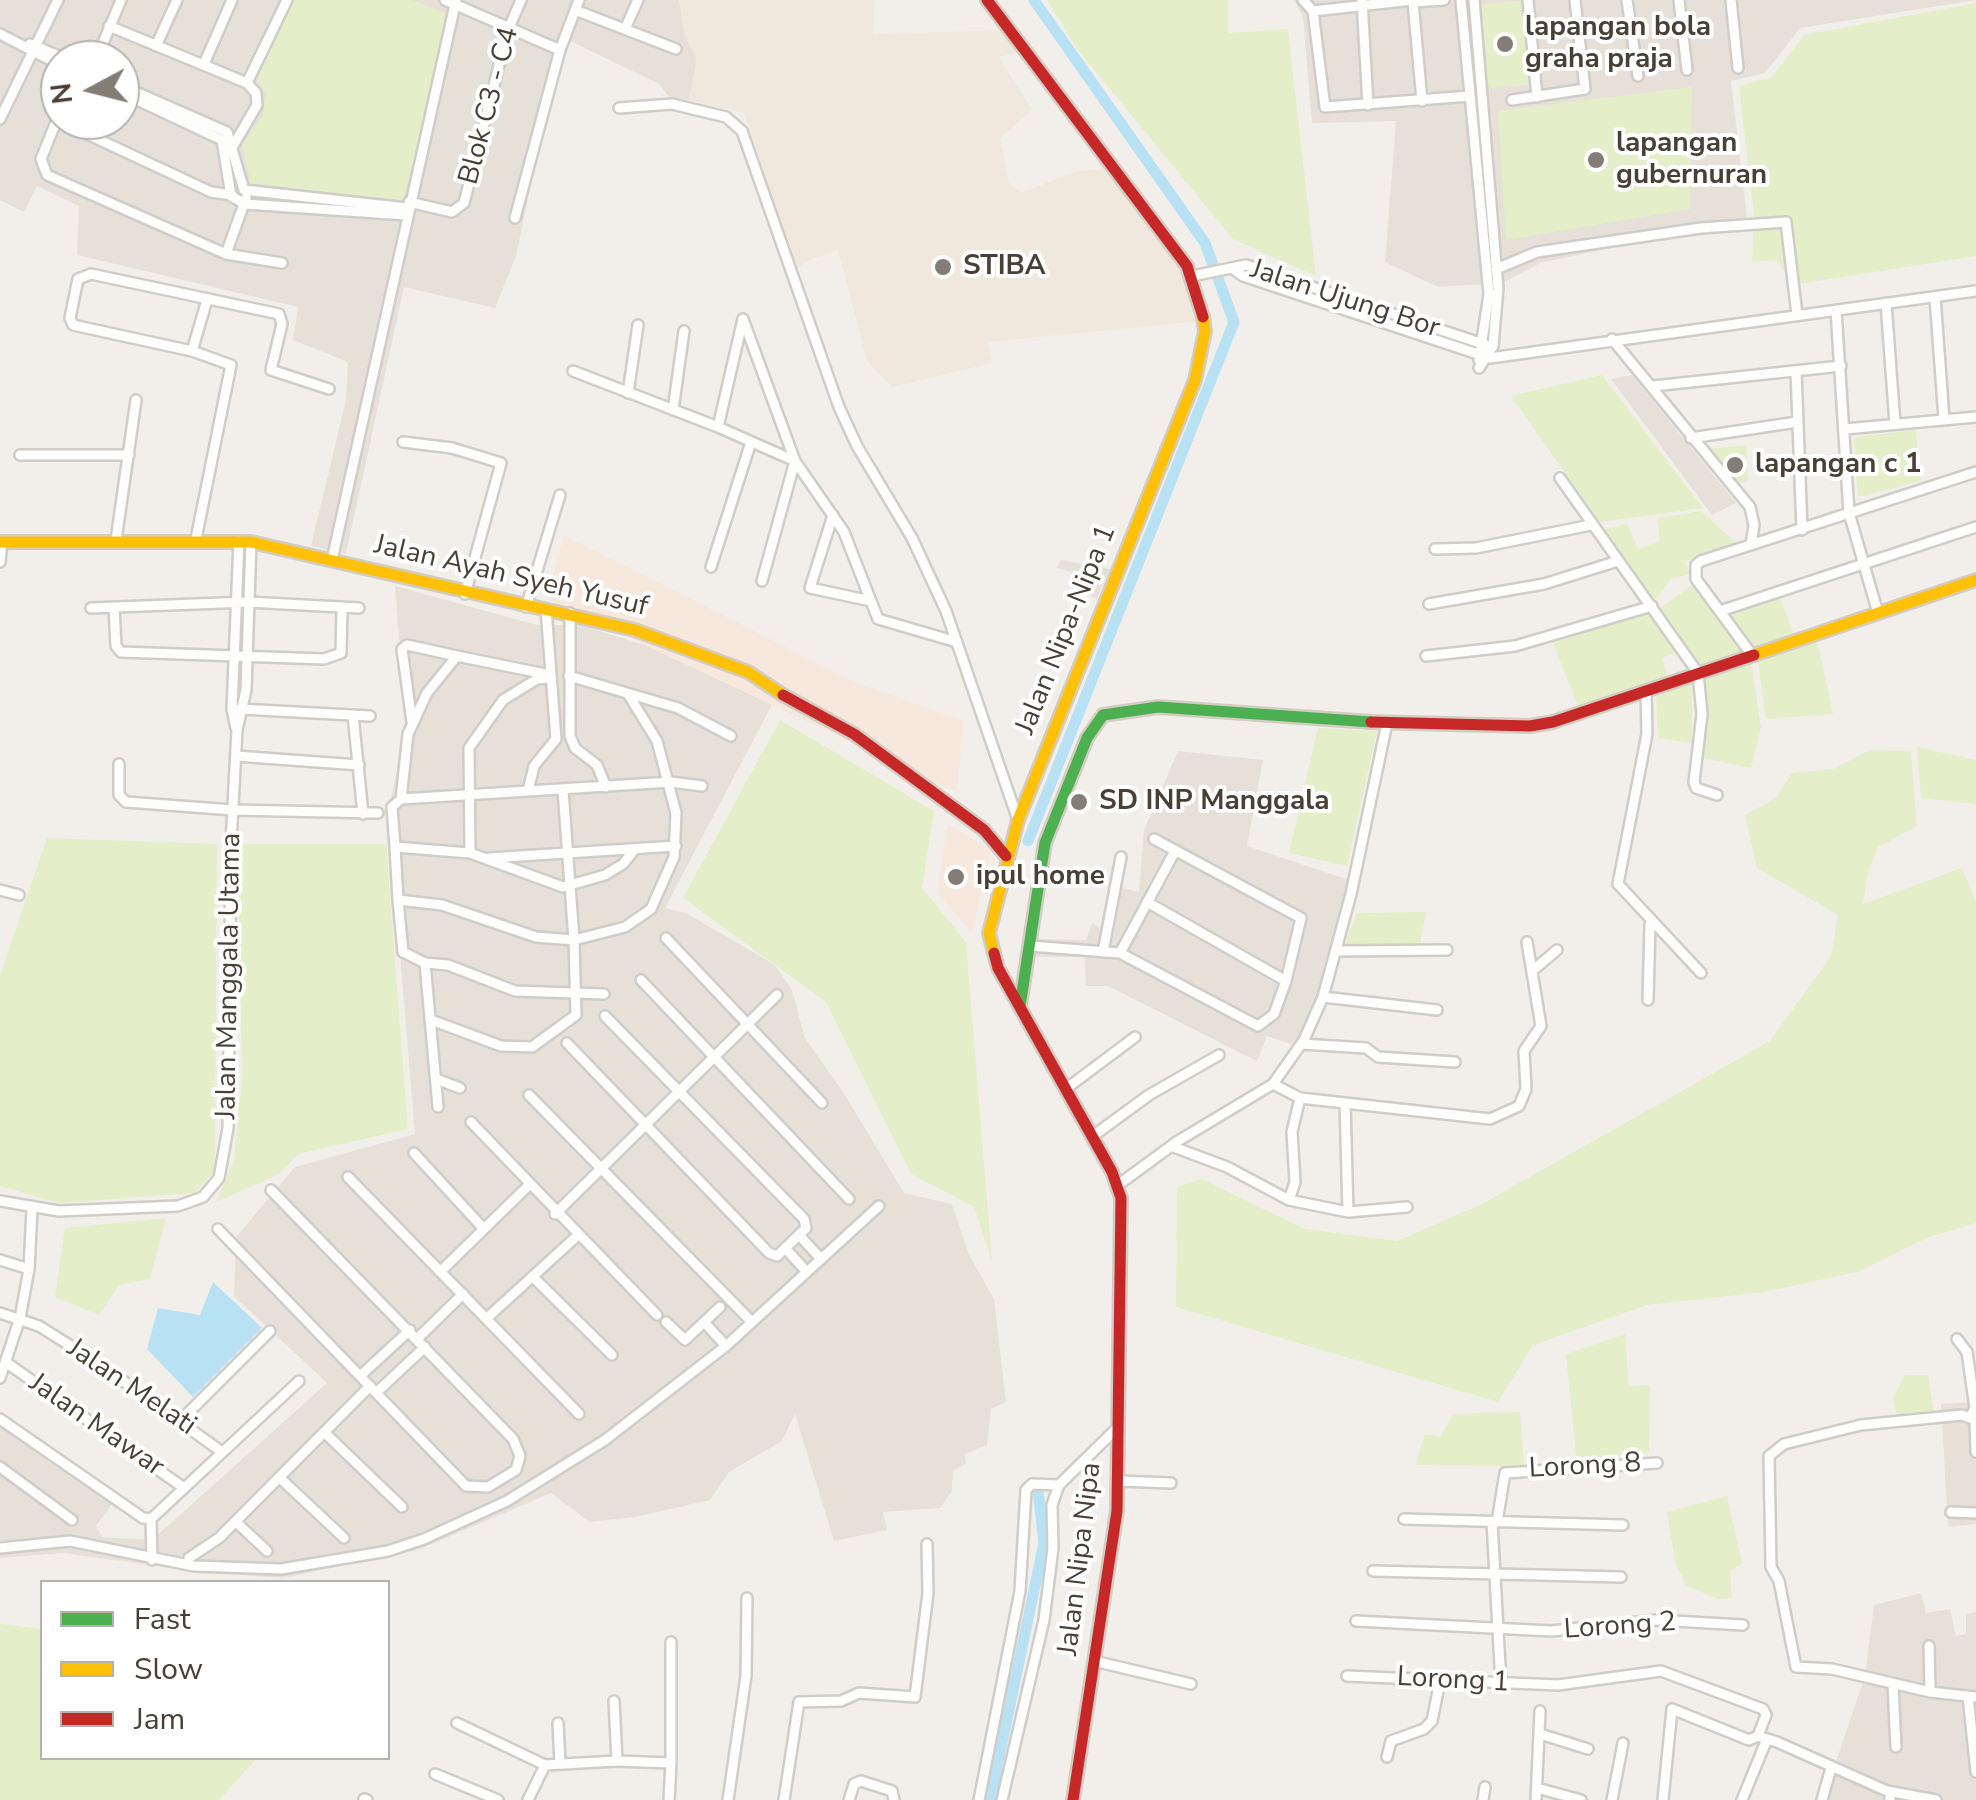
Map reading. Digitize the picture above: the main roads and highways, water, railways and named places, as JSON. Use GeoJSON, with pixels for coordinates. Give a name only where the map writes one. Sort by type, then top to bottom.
{"type":"FeatureCollection","features":[{"type":"Feature","properties":{"kind":"water"},"geometry":{"type":"Polygon","coordinates":[[[213,1282],[262,1328],[193,1397],[147,1349],[158,1308],[200,1315],[213,1282]]]}},
{"type":"Feature","properties":{"kind":"waterway"},"geometry":{"type":"LineString","coordinates":[[1028,841],[1234,322],[1205,243],[1034,0]]}},
{"type":"Feature","properties":{"kind":"waterway"},"geometry":{"type":"LineString","coordinates":[[990,1800],[1044,1543],[1038,1491]]}},
{"type":"Feature","properties":{"kind":"place","name":"lapangan bola graha praja"},"geometry":{"type":"Point","coordinates":[1505,44]}},
{"type":"Feature","properties":{"kind":"place","name":"lapangan gubernuran"},"geometry":{"type":"Point","coordinates":[1596,160]}},
{"type":"Feature","properties":{"kind":"place","name":"STIBA"},"geometry":{"type":"Point","coordinates":[943,267]}},
{"type":"Feature","properties":{"kind":"place","name":"lapangan c 1"},"geometry":{"type":"Point","coordinates":[1735,465]}},
{"type":"Feature","properties":{"kind":"place","name":"SD INP Manggala"},"geometry":{"type":"Point","coordinates":[1079,802]}},
{"type":"Feature","properties":{"kind":"place","name":"ipul home"},"geometry":{"type":"Point","coordinates":[956,877]}}]}
